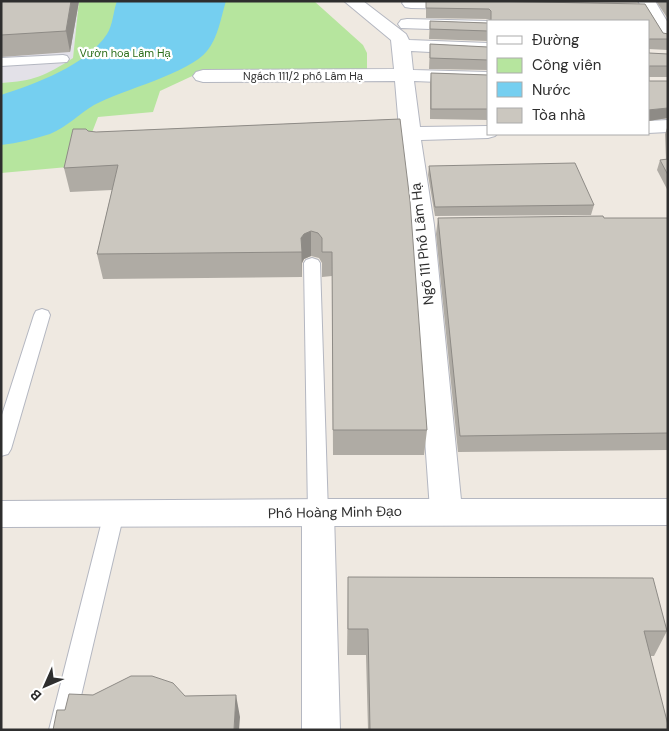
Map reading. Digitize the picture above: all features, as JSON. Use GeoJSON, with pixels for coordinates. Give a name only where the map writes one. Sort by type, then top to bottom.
{"type":"FeatureCollection","features":[{"type":"Feature","properties":{"kind":"street"},"geometry":{"type":"LineString","coordinates":[[352,1],[403,35],[487,49]]}},
{"type":"Feature","properties":{"kind":"street"},"geometry":{"type":"LineString","coordinates":[[403,35],[412,2],[481,4]]}},
{"type":"Feature","properties":{"kind":"street"},"geometry":{"type":"LineString","coordinates":[[642,5],[659,32]]}},
{"type":"Feature","properties":{"kind":"street"},"geometry":{"type":"LineString","coordinates":[[403,35],[487,26]]}},
{"type":"Feature","properties":{"kind":"street","name":"Ngõ 111 Phố Lâm Hạ"},"geometry":{"type":"LineString","coordinates":[[403,35],[404,75],[410,134],[432,225],[446,510]]}},
{"type":"Feature","properties":{"kind":"street","name":"Ngách 111/2 phố Lâm Hạ"},"geometry":{"type":"LineString","coordinates":[[203,76],[404,75],[487,78]]}},
{"type":"Feature","properties":{"kind":"street"},"geometry":{"type":"LineString","coordinates":[[649,127],[668,126]]}},
{"type":"Feature","properties":{"kind":"street"},"geometry":{"type":"LineString","coordinates":[[370,136],[487,132]]}},
{"type":"Feature","properties":{"kind":"street","name":"Phố Hoàng Minh Đạo"},"geometry":{"type":"LineString","coordinates":[[1,514],[318,513],[446,510],[668,512]]}},
{"type":"Feature","properties":{"kind":"street"},"geometry":{"type":"LineString","coordinates":[[318,513],[321,730]]}},
{"type":"Feature","properties":{"kind":"lane"},"geometry":{"type":"LineString","coordinates":[[1,62],[63,59]]}},
{"type":"Feature","properties":{"kind":"lane"},"geometry":{"type":"LineString","coordinates":[[312,263],[318,513]]}},
{"type":"Feature","properties":{"kind":"lane"},"geometry":{"type":"LineString","coordinates":[[1,450],[42,315]]}},
{"type":"Feature","properties":{"kind":"lane"},"geometry":{"type":"LineString","coordinates":[[61,730],[114,513]]}},
{"type":"Feature","properties":{"kind":"shaded area"},"geometry":{"type":"Polygon","coordinates":[[[1,1],[79,1],[73,58],[47,76],[24,82],[1,83],[1,1]]]}},
{"type":"Feature","properties":{"kind":"green space","name":"Vườn hoa Lâm Hạ"},"geometry":{"type":"Polygon","coordinates":[[[79,1],[314,1],[363,45],[367,53],[367,70],[203,71],[160,91],[153,112],[98,117],[79,166],[1,173],[1,83],[31,79],[55,69],[73,58],[79,1]]]}},
{"type":"Feature","properties":{"kind":"water"},"geometry":{"type":"Polygon","coordinates":[[[117,1],[226,1],[219,27],[211,46],[198,59],[186,67],[106,99],[50,134],[26,141],[1,145],[1,95],[44,79],[74,64],[87,55],[107,34],[112,23],[117,1]]]}},
{"type":"Feature","properties":{"kind":"building"},"geometry":{"type":"Polygon","coordinates":[[[1,1],[71,1],[66,31],[1,35],[1,1]]]}},
{"type":"Feature","properties":{"kind":"building"},"geometry":{"type":"Polygon","coordinates":[[[426,1],[645,4],[663,33],[668,34],[668,39],[649,39],[649,20],[491,20],[491,11],[489,9],[426,8],[426,1]]]}},
{"type":"Feature","properties":{"kind":"building"},"geometry":{"type":"Polygon","coordinates":[[[430,21],[487,23],[487,31],[430,29],[430,21]]]}},
{"type":"Feature","properties":{"kind":"building"},"geometry":{"type":"Polygon","coordinates":[[[430,44],[487,47],[487,60],[430,58],[430,44]]]}},
{"type":"Feature","properties":{"kind":"building"},"geometry":{"type":"Polygon","coordinates":[[[649,53],[668,54],[668,66],[649,66],[649,53]]]}},
{"type":"Feature","properties":{"kind":"building"},"geometry":{"type":"Polygon","coordinates":[[[431,73],[487,75],[487,109],[431,109],[431,73]]]}},
{"type":"Feature","properties":{"kind":"building"},"geometry":{"type":"Polygon","coordinates":[[[649,81],[668,81],[668,108],[649,110],[649,81]]]}},
{"type":"Feature","properties":{"kind":"building"},"geometry":{"type":"Polygon","coordinates":[[[400,119],[410,201],[427,430],[333,430],[332,252],[322,252],[322,238],[318,233],[311,231],[304,234],[301,238],[302,252],[97,254],[118,165],[64,168],[73,129],[86,129],[96,132],[400,119]]]}},
{"type":"Feature","properties":{"kind":"building"},"geometry":{"type":"Polygon","coordinates":[[[668,159],[668,175],[660,160],[668,159]]]}},
{"type":"Feature","properties":{"kind":"building"},"geometry":{"type":"Polygon","coordinates":[[[575,163],[594,205],[435,207],[429,166],[575,163]]]}},
{"type":"Feature","properties":{"kind":"building"},"geometry":{"type":"Polygon","coordinates":[[[603,216],[604,218],[668,218],[668,433],[460,436],[438,218],[603,216]]]}},
{"type":"Feature","properties":{"kind":"building"},"geometry":{"type":"Polygon","coordinates":[[[348,577],[653,578],[667,631],[644,631],[668,730],[370,730],[368,629],[348,629],[348,577]]]}},
{"type":"Feature","properties":{"kind":"building"},"geometry":{"type":"Polygon","coordinates":[[[131,676],[152,676],[173,683],[185,696],[236,695],[234,730],[53,730],[57,710],[65,710],[69,694],[93,695],[131,676]]]}}]}
